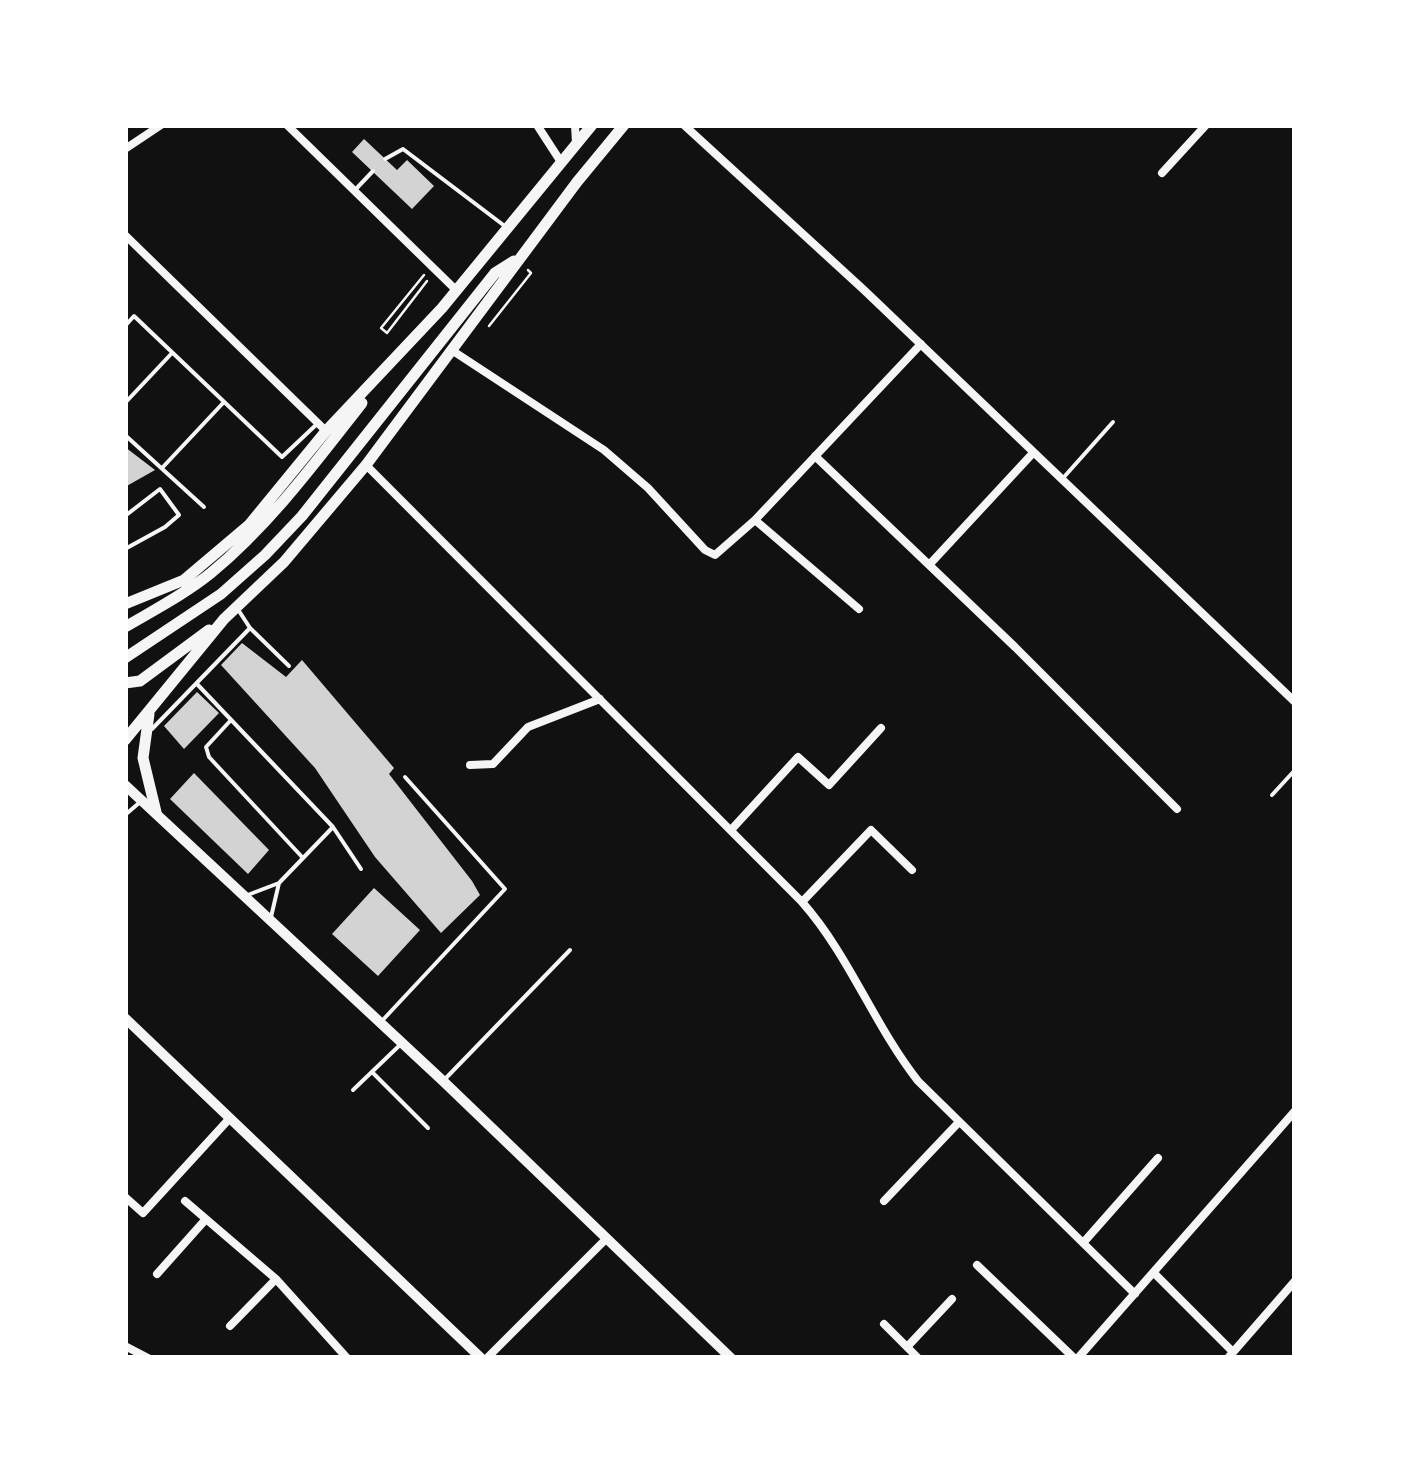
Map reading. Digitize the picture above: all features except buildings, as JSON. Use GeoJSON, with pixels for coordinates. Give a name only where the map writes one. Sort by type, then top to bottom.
{"type":"FeatureCollection","features":[{"type":"Feature","properties":{"kind":"main road"},"geometry":{"type":"LineString","coordinates":[[125,628],[208,576],[285,502],[398,357],[592,125]]}},
{"type":"Feature","properties":{"kind":"main road"},"geometry":{"type":"LineString","coordinates":[[125,740],[224,619],[284,562],[366,466],[521,256],[624,125]]}},
{"type":"Feature","properties":{"kind":"main road"},"geometry":{"type":"LineString","coordinates":[[125,658],[221,594],[265,555],[302,516],[495,273],[521,256]]}},
{"type":"Feature","properties":{"kind":"main road"},"geometry":{"type":"LineString","coordinates":[[125,603],[184,580],[212,559],[249,525],[322,427],[398,357]]}},
{"type":"Feature","properties":{"kind":"main road"},"geometry":{"type":"LineString","coordinates":[[125,628],[192,583],[212,559]]}},
{"type":"Feature","properties":{"kind":"main road"},"geometry":{"type":"LineString","coordinates":[[125,683],[140,681],[224,619]]}},
{"type":"Feature","properties":{"kind":"main road"},"geometry":{"type":"LineString","coordinates":[[150,712],[144,738],[148,785],[156,812]]}},
{"type":"Feature","properties":{"kind":"main road"},"geometry":{"type":"LineString","coordinates":[[125,785],[443,1081],[731,1358]]}},
{"type":"Feature","properties":{"kind":"main road"},"geometry":{"type":"LineString","coordinates":[[125,1018],[484,1358]]}},
{"type":"Feature","properties":{"kind":"street"},"geometry":{"type":"LineString","coordinates":[[125,148],[161,125]]}},
{"type":"Feature","properties":{"kind":"street"},"geometry":{"type":"LineString","coordinates":[[287,125],[456,290]]}},
{"type":"Feature","properties":{"kind":"street"},"geometry":{"type":"LineString","coordinates":[[537,125],[561,162]]}},
{"type":"Feature","properties":{"kind":"street"},"geometry":{"type":"LineString","coordinates":[[574,125],[576,143]]}},
{"type":"Feature","properties":{"kind":"street"},"geometry":{"type":"LineString","coordinates":[[684,125],[921,344],[1295,702]]}},
{"type":"Feature","properties":{"kind":"street"},"geometry":{"type":"LineString","coordinates":[[1162,173],[1206,125]]}},
{"type":"Feature","properties":{"kind":"street"},"geometry":{"type":"LineString","coordinates":[[125,234],[322,427]]}},
{"type":"Feature","properties":{"kind":"street"},"geometry":{"type":"LineString","coordinates":[[453,351],[604,450],[648,488],[705,550],[715,555],[756,520],[921,344]]}},
{"type":"Feature","properties":{"kind":"street"},"geometry":{"type":"LineString","coordinates":[[929,564],[1033,454]]}},
{"type":"Feature","properties":{"kind":"street"},"geometry":{"type":"LineString","coordinates":[[815,456],[1177,809]]}},
{"type":"Feature","properties":{"kind":"street"},"geometry":{"type":"LineString","coordinates":[[366,466],[802,902],[820,922],[899,1057],[918,1081],[1135,1294]]}},
{"type":"Feature","properties":{"kind":"street"},"geometry":{"type":"LineString","coordinates":[[756,520],[858,609]]}},
{"type":"Feature","properties":{"kind":"street"},"geometry":{"type":"LineString","coordinates":[[470,765],[493,764],[528,728],[600,699]]}},
{"type":"Feature","properties":{"kind":"street"},"geometry":{"type":"LineString","coordinates":[[731,830],[798,757],[829,786],[882,728]]}},
{"type":"Feature","properties":{"kind":"street"},"geometry":{"type":"LineString","coordinates":[[802,902],[871,830],[912,870]]}},
{"type":"Feature","properties":{"kind":"street"},"geometry":{"type":"LineString","coordinates":[[977,1265],[1076,1358],[1295,1111]]}},
{"type":"Feature","properties":{"kind":"street"},"geometry":{"type":"LineString","coordinates":[[125,1196],[143,1213],[230,1118]]}},
{"type":"Feature","properties":{"kind":"street"},"geometry":{"type":"LineString","coordinates":[[884,1201],[959,1122]]}},
{"type":"Feature","properties":{"kind":"street"},"geometry":{"type":"LineString","coordinates":[[1083,1243],[1158,1158]]}},
{"type":"Feature","properties":{"kind":"street"},"geometry":{"type":"LineString","coordinates":[[186,1201],[276,1279],[342,1356]]}},
{"type":"Feature","properties":{"kind":"street"},"geometry":{"type":"LineString","coordinates":[[157,1274],[206,1219]]}},
{"type":"Feature","properties":{"kind":"street"},"geometry":{"type":"LineString","coordinates":[[484,1358],[606,1238]]}},
{"type":"Feature","properties":{"kind":"street"},"geometry":{"type":"LineString","coordinates":[[1154,1273],[1230,1355],[1295,1281]]}},
{"type":"Feature","properties":{"kind":"street"},"geometry":{"type":"LineString","coordinates":[[230,1326],[276,1279]]}},
{"type":"Feature","properties":{"kind":"street"},"geometry":{"type":"LineString","coordinates":[[907,1347],[952,1299]]}},
{"type":"Feature","properties":{"kind":"street"},"geometry":{"type":"LineString","coordinates":[[884,1324],[918,1358]]}},
{"type":"Feature","properties":{"kind":"street"},"geometry":{"type":"LineString","coordinates":[[127,1358],[130,1348],[148,1358]]}},
{"type":"Feature","properties":{"kind":"lane"},"geometry":{"type":"LineString","coordinates":[[385,159],[403,149],[508,228]]}},
{"type":"Feature","properties":{"kind":"lane"},"geometry":{"type":"LineString","coordinates":[[355,190],[373,171]]}},
{"type":"Feature","properties":{"kind":"lane"},"geometry":{"type":"LineString","coordinates":[[125,326],[134,316],[282,457],[322,427]]}},
{"type":"Feature","properties":{"kind":"lane"},"geometry":{"type":"LineString","coordinates":[[125,403],[172,353]]}},
{"type":"Feature","properties":{"kind":"lane"},"geometry":{"type":"LineString","coordinates":[[162,468],[224,402]]}},
{"type":"Feature","properties":{"kind":"lane"},"geometry":{"type":"LineString","coordinates":[[1060,481],[1113,422]]}},
{"type":"Feature","properties":{"kind":"lane"},"geometry":{"type":"LineString","coordinates":[[125,435],[204,507]]}},
{"type":"Feature","properties":{"kind":"lane"},"geometry":{"type":"LineString","coordinates":[[125,516],[160,488],[178,516],[125,549]]}},
{"type":"Feature","properties":{"kind":"lane"},"geometry":{"type":"LineString","coordinates":[[236,607],[250,628],[289,666]]}},
{"type":"Feature","properties":{"kind":"lane"},"geometry":{"type":"LineString","coordinates":[[144,738],[250,628]]}},
{"type":"Feature","properties":{"kind":"lane"},"geometry":{"type":"LineString","coordinates":[[197,684],[332,828],[361,869]]}},
{"type":"Feature","properties":{"kind":"lane"},"geometry":{"type":"LineString","coordinates":[[231,720],[206,748],[209,757],[304,858]]}},
{"type":"Feature","properties":{"kind":"lane"},"geometry":{"type":"LineString","coordinates":[[1272,794],[1295,770]]}},
{"type":"Feature","properties":{"kind":"lane"},"geometry":{"type":"LineString","coordinates":[[380,1023],[505,889],[405,777]]}},
{"type":"Feature","properties":{"kind":"lane"},"geometry":{"type":"LineString","coordinates":[[125,815],[143,800]]}},
{"type":"Feature","properties":{"kind":"lane"},"geometry":{"type":"LineString","coordinates":[[245,896],[280,883],[332,828]]}},
{"type":"Feature","properties":{"kind":"lane"},"geometry":{"type":"LineString","coordinates":[[271,920],[280,883]]}},
{"type":"Feature","properties":{"kind":"lane"},"geometry":{"type":"LineString","coordinates":[[443,1081],[570,950]]}},
{"type":"Feature","properties":{"kind":"lane"},"geometry":{"type":"LineString","coordinates":[[353,1090],[402,1043]]}},
{"type":"Feature","properties":{"kind":"lane"},"geometry":{"type":"LineString","coordinates":[[372,1072],[428,1128]]}},
{"type":"Feature","properties":{"kind":"path"},"geometry":{"type":"LineString","coordinates":[[423,274],[381,328],[386,333],[436,270]]}}]}
